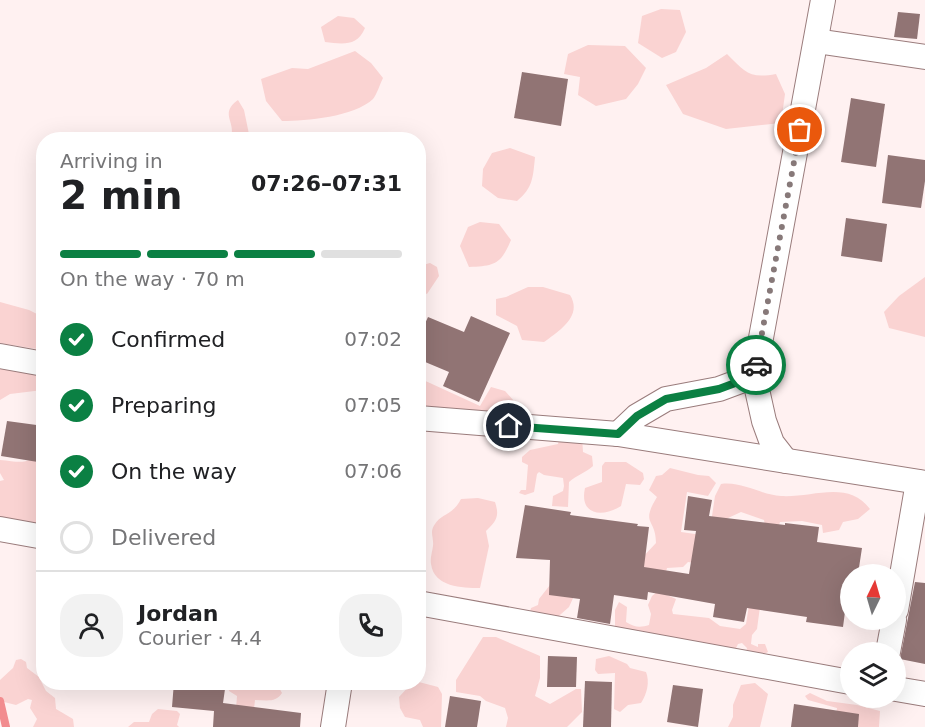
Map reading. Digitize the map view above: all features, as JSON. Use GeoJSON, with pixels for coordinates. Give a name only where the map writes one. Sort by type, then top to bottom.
{"type":"FeatureCollection","features":[{"type":"Feature","properties":{"kind":"street"},"geometry":{"type":"LineString","coordinates":[[786,461],[772,443],[764,421],[754,376],[823,0]]}},
{"type":"Feature","properties":{"kind":"street"},"geometry":{"type":"LineString","coordinates":[[816,41],[925,57]]}},
{"type":"Feature","properties":{"kind":"street"},"geometry":{"type":"LineString","coordinates":[[0,356],[36,363]]}},
{"type":"Feature","properties":{"kind":"street"},"geometry":{"type":"LineString","coordinates":[[618,434],[637,416],[666,399],[719,389],[754,376]]}},
{"type":"Feature","properties":{"kind":"street"},"geometry":{"type":"LineString","coordinates":[[426,419],[618,434],[922,482],[905,564]]}},
{"type":"Feature","properties":{"kind":"street"},"geometry":{"type":"LineString","coordinates":[[0,529],[36,536]]}},
{"type":"Feature","properties":{"kind":"street"},"geometry":{"type":"LineString","coordinates":[[426,604],[840,680]]}},
{"type":"Feature","properties":{"kind":"street"},"geometry":{"type":"LineString","coordinates":[[333,727],[338,690]]}},
{"type":"Feature","properties":{"kind":"street"},"geometry":{"type":"LineString","coordinates":[[906,691],[925,694]]}},
{"type":"Feature","properties":{"kind":"shaded area"},"geometry":{"type":"Polygon","coordinates":[[[661,9],[680,10],[686,32],[676,52],[662,58],[638,43],[642,16],[661,9]]]}},
{"type":"Feature","properties":{"kind":"shaded area"},"geometry":{"type":"Polygon","coordinates":[[[338,16],[354,18],[365,28],[362,34],[348,43],[325,42],[321,27],[338,16]]]}},
{"type":"Feature","properties":{"kind":"shaded area"},"geometry":{"type":"Polygon","coordinates":[[[588,45],[625,46],[646,68],[638,84],[626,99],[596,106],[578,95],[580,77],[564,74],[568,54],[588,45]]]}},
{"type":"Feature","properties":{"kind":"shaded area"},"geometry":{"type":"Polygon","coordinates":[[[355,51],[371,63],[383,78],[373,99],[365,105],[329,117],[282,121],[266,101],[261,79],[292,68],[308,69],[355,51]]]}},
{"type":"Feature","properties":{"kind":"shaded area"},"geometry":{"type":"Polygon","coordinates":[[[727,54],[748,73],[759,76],[776,74],[785,94],[781,123],[726,129],[683,114],[666,85],[706,68],[727,54]]]}},
{"type":"Feature","properties":{"kind":"shaded area"},"geometry":{"type":"Polygon","coordinates":[[[238,100],[244,110],[249,132],[232,132],[229,110],[238,100]]]}},
{"type":"Feature","properties":{"kind":"shaded area"},"geometry":{"type":"Polygon","coordinates":[[[510,148],[535,157],[529,187],[517,201],[498,198],[482,186],[483,169],[492,153],[510,148]]]}},
{"type":"Feature","properties":{"kind":"shaded area"},"geometry":{"type":"Polygon","coordinates":[[[480,222],[499,224],[511,240],[504,254],[496,262],[485,266],[469,267],[460,246],[468,227],[480,222]]]}},
{"type":"Feature","properties":{"kind":"shaded area"},"geometry":{"type":"Polygon","coordinates":[[[430,263],[437,267],[439,276],[427,294],[426,294],[426,264],[430,263]]]}},
{"type":"Feature","properties":{"kind":"shaded area"},"geometry":{"type":"Polygon","coordinates":[[[925,277],[925,337],[889,328],[884,312],[899,296],[925,277]]]}},
{"type":"Feature","properties":{"kind":"shaded area"},"geometry":{"type":"Polygon","coordinates":[[[528,287],[543,287],[570,295],[573,303],[574,310],[568,322],[544,342],[522,340],[517,326],[496,315],[496,299],[528,287]]]}},
{"type":"Feature","properties":{"kind":"shaded area"},"geometry":{"type":"Polygon","coordinates":[[[0,302],[36,314],[36,349],[0,343],[0,302]]]}},
{"type":"Feature","properties":{"kind":"shaded area"},"geometry":{"type":"Polygon","coordinates":[[[0,352],[36,363],[36,391],[10,394],[0,400],[0,352]]]}},
{"type":"Feature","properties":{"kind":"shaded area"},"geometry":{"type":"Polygon","coordinates":[[[426,381],[480,406],[491,387],[505,391],[514,401],[509,416],[426,412],[426,381]]]}},
{"type":"Feature","properties":{"kind":"shaded area"},"geometry":{"type":"Polygon","coordinates":[[[560,435],[582,437],[583,452],[592,456],[593,466],[569,482],[568,507],[552,506],[553,496],[563,491],[563,478],[539,472],[534,492],[525,495],[519,493],[521,490],[526,490],[528,465],[522,462],[522,457],[530,450],[558,444],[560,435]]]}},
{"type":"Feature","properties":{"kind":"shaded area"},"geometry":{"type":"Polygon","coordinates":[[[36,455],[36,531],[0,523],[0,481],[4,480],[0,473],[0,460],[24,462],[36,455]]]}},
{"type":"Feature","properties":{"kind":"shaded area"},"geometry":{"type":"Polygon","coordinates":[[[605,462],[626,462],[643,473],[644,479],[640,485],[626,484],[621,506],[600,513],[589,509],[584,497],[585,488],[602,482],[602,466],[605,462]]]}},
{"type":"Feature","properties":{"kind":"shaded area"},"geometry":{"type":"Polygon","coordinates":[[[670,468],[709,476],[716,483],[708,496],[687,492],[681,532],[709,536],[715,496],[721,484],[736,484],[781,496],[840,492],[861,500],[870,509],[858,519],[843,522],[839,530],[823,533],[822,525],[802,521],[780,522],[777,531],[765,526],[764,520],[741,512],[726,519],[708,565],[688,562],[683,567],[667,568],[665,576],[641,566],[641,559],[656,543],[649,517],[657,497],[649,490],[656,476],[662,475],[670,468]]]}},
{"type":"Feature","properties":{"kind":"shaded area"},"geometry":{"type":"Polygon","coordinates":[[[478,498],[495,502],[497,511],[495,521],[486,531],[489,546],[480,588],[450,585],[443,582],[433,572],[432,530],[461,499],[478,498]]]}},
{"type":"Feature","properties":{"kind":"shaded area"},"geometry":{"type":"Polygon","coordinates":[[[753,580],[762,592],[757,629],[752,635],[751,644],[758,647],[758,644],[765,644],[768,652],[762,655],[746,653],[747,648],[742,643],[738,644],[735,650],[706,649],[697,642],[615,627],[615,610],[619,602],[627,607],[626,622],[637,626],[649,625],[651,614],[648,605],[652,596],[658,591],[676,599],[673,614],[709,618],[720,626],[740,629],[746,624],[753,580]]]}},
{"type":"Feature","properties":{"kind":"shaded area"},"geometry":{"type":"Polygon","coordinates":[[[550,585],[574,596],[569,607],[553,621],[530,612],[531,608],[538,605],[539,599],[550,585]]]}},
{"type":"Feature","properties":{"kind":"shaded area"},"geometry":{"type":"Polygon","coordinates":[[[483,637],[496,637],[540,656],[540,678],[535,696],[550,704],[576,689],[581,689],[582,712],[567,727],[506,727],[508,718],[505,708],[486,701],[480,696],[456,692],[456,680],[483,637]]]}},
{"type":"Feature","properties":{"kind":"shaded area"},"geometry":{"type":"Polygon","coordinates":[[[609,656],[627,664],[630,668],[646,672],[648,680],[641,703],[628,705],[620,712],[614,709],[615,673],[598,674],[595,670],[596,659],[609,656]]]}},
{"type":"Feature","properties":{"kind":"shaded area"},"geometry":{"type":"Polygon","coordinates":[[[21,659],[26,662],[27,668],[36,675],[36,690],[46,690],[55,698],[56,709],[73,719],[74,727],[33,727],[37,719],[30,708],[32,700],[28,699],[16,705],[0,701],[0,680],[13,668],[16,660],[21,659]]]}},
{"type":"Feature","properties":{"kind":"shaded area"},"geometry":{"type":"Polygon","coordinates":[[[755,683],[768,694],[760,727],[728,727],[733,717],[733,705],[741,685],[755,683]]]}},
{"type":"Feature","properties":{"kind":"shaded area"},"geometry":{"type":"Polygon","coordinates":[[[426,684],[438,687],[442,694],[441,727],[423,727],[420,720],[405,717],[400,708],[399,697],[406,690],[426,690],[426,684]]]}},
{"type":"Feature","properties":{"kind":"shaded area"},"geometry":{"type":"Polygon","coordinates":[[[280,690],[282,693],[274,700],[255,700],[254,709],[235,721],[237,696],[229,691],[280,690]]]}},
{"type":"Feature","properties":{"kind":"shaded area"},"geometry":{"type":"Polygon","coordinates":[[[810,693],[827,701],[840,703],[840,708],[868,708],[880,711],[879,727],[834,727],[837,708],[808,700],[805,696],[810,693]]]}},
{"type":"Feature","properties":{"kind":"shaded area"},"geometry":{"type":"Polygon","coordinates":[[[158,709],[177,711],[180,714],[177,725],[179,727],[128,727],[134,722],[149,722],[152,714],[158,709]]]}},
{"type":"Feature","properties":{"kind":"building"},"geometry":{"type":"Polygon","coordinates":[[[898,12],[920,14],[917,39],[894,37],[898,12]]]}},
{"type":"Feature","properties":{"kind":"building"},"geometry":{"type":"Polygon","coordinates":[[[522,72],[568,79],[561,126],[514,118],[522,72]]]}},
{"type":"Feature","properties":{"kind":"building"},"geometry":{"type":"Polygon","coordinates":[[[851,98],[885,104],[876,167],[841,162],[851,98]]]}},
{"type":"Feature","properties":{"kind":"building"},"geometry":{"type":"Polygon","coordinates":[[[888,155],[925,160],[921,208],[882,203],[888,155]]]}},
{"type":"Feature","properties":{"kind":"building"},"geometry":{"type":"Polygon","coordinates":[[[846,218],[887,224],[882,262],[841,256],[846,218]]]}},
{"type":"Feature","properties":{"kind":"building"},"geometry":{"type":"Polygon","coordinates":[[[471,316],[510,333],[479,402],[443,386],[449,372],[426,362],[426,321],[428,317],[464,332],[471,316]]]}},
{"type":"Feature","properties":{"kind":"building"},"geometry":{"type":"Polygon","coordinates":[[[7,421],[36,425],[36,462],[1,456],[7,421]]]}},
{"type":"Feature","properties":{"kind":"building"},"geometry":{"type":"Polygon","coordinates":[[[688,496],[712,500],[709,516],[819,527],[817,542],[862,548],[860,564],[840,564],[840,627],[806,622],[807,617],[747,608],[744,622],[713,617],[715,604],[648,592],[647,600],[614,595],[610,624],[577,618],[580,599],[549,595],[550,560],[516,558],[525,505],[571,512],[570,515],[649,527],[644,567],[689,574],[696,531],[684,530],[688,496]]]}},
{"type":"Feature","properties":{"kind":"building"},"geometry":{"type":"Polygon","coordinates":[[[915,582],[925,583],[925,664],[906,660],[906,642],[903,642],[915,582]]]}},
{"type":"Feature","properties":{"kind":"building"},"geometry":{"type":"Polygon","coordinates":[[[548,656],[577,657],[576,687],[547,687],[548,656]]]}},
{"type":"Feature","properties":{"kind":"building"},"geometry":{"type":"Polygon","coordinates":[[[585,681],[612,682],[611,727],[583,727],[585,681]]]}},
{"type":"Feature","properties":{"kind":"building"},"geometry":{"type":"Polygon","coordinates":[[[673,685],[703,689],[698,727],[667,722],[673,685]]]}},
{"type":"Feature","properties":{"kind":"building"},"geometry":{"type":"Polygon","coordinates":[[[173,690],[225,690],[223,703],[301,713],[300,727],[213,727],[214,711],[172,707],[173,690]]]}},
{"type":"Feature","properties":{"kind":"building"},"geometry":{"type":"Polygon","coordinates":[[[450,696],[481,701],[477,727],[445,727],[450,696]]]}},
{"type":"Feature","properties":{"kind":"building"},"geometry":{"type":"Polygon","coordinates":[[[794,704],[859,714],[858,727],[791,727],[794,704]]]}},
{"type":"Feature","properties":{"kind":"waterway"},"geometry":{"type":"LineString","coordinates":[[0,701],[6,727]]}},
{"type":"Feature","properties":{"kind":"way so far"},"geometry":{"type":"LineString","coordinates":[[756,365],[800,130]]}},
{"type":"Feature","properties":{"kind":"route"},"geometry":{"type":"LineString","coordinates":[[509,426],[618,434],[637,416],[666,399],[719,389],[754,376],[756,365]]}}]}
